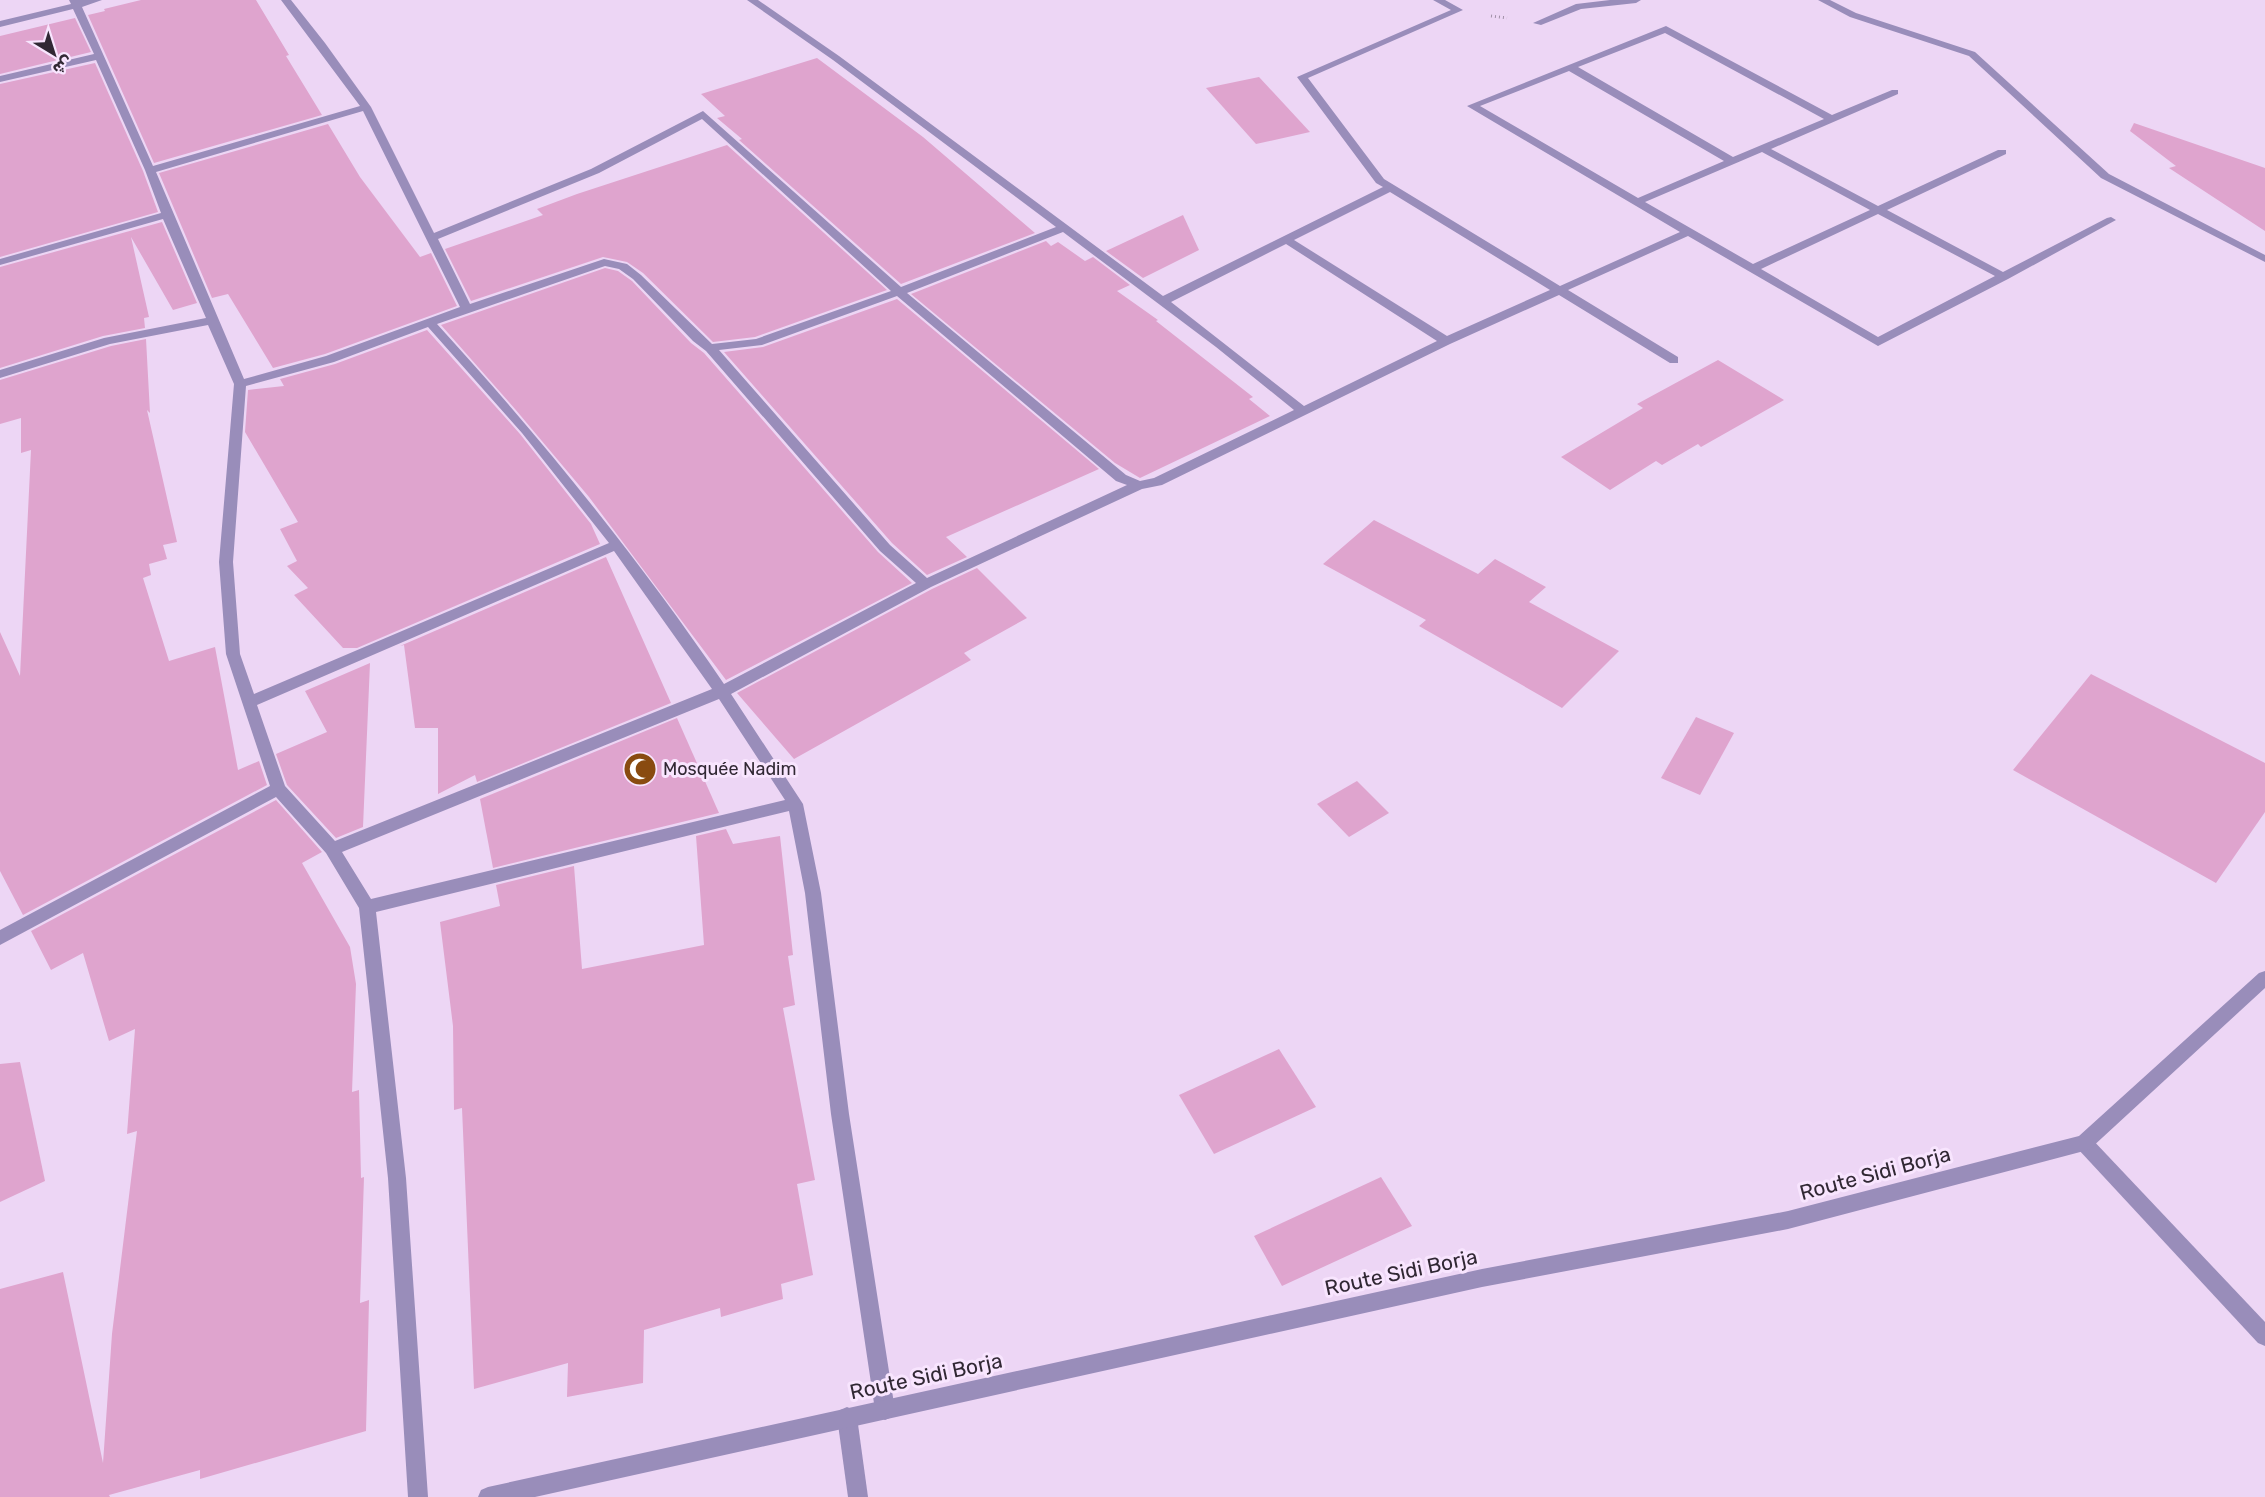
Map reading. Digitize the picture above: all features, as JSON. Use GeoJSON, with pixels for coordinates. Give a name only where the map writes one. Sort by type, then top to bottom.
{"type":"FeatureCollection","features":[{"type":"Feature","properties":{"kind":"street"},"geometry":{"type":"LineString","coordinates":[[0,24],[75,3],[97,0]]}},
{"type":"Feature","properties":{"kind":"street"},"geometry":{"type":"LineString","coordinates":[[286,0],[322,45],[366,107],[467,309]]}},
{"type":"Feature","properties":{"kind":"street"},"geometry":{"type":"LineString","coordinates":[[752,0],[836,58],[1163,301],[1304,412]]}},
{"type":"Feature","properties":{"kind":"street"},"geometry":{"type":"LineString","coordinates":[[1438,0],[1458,10]]}},
{"type":"Feature","properties":{"kind":"street"},"geometry":{"type":"LineString","coordinates":[[1538,23],[1579,6],[1636,0]]}},
{"type":"Feature","properties":{"kind":"street"},"geometry":{"type":"LineString","coordinates":[[1823,0],[1852,15],[1972,54],[2104,176],[2265,259]]}},
{"type":"Feature","properties":{"kind":"street"},"geometry":{"type":"LineString","coordinates":[[75,3],[150,170],[240,384],[226,562],[233,654],[278,789],[332,849],[367,908],[397,1178],[418,1497]]}},
{"type":"Feature","properties":{"kind":"street"},"geometry":{"type":"LineString","coordinates":[[1458,10],[1302,76],[1380,181],[1674,360]]}},
{"type":"Feature","properties":{"kind":"street"},"geometry":{"type":"LineString","coordinates":[[1832,118],[1666,29],[1472,106],[1878,342],[2111,220]]}},
{"type":"Feature","properties":{"kind":"street"},"geometry":{"type":"LineString","coordinates":[[0,79],[99,56]]}},
{"type":"Feature","properties":{"kind":"street"},"geometry":{"type":"LineString","coordinates":[[1570,67],[1732,161]]}},
{"type":"Feature","properties":{"kind":"street"},"geometry":{"type":"LineString","coordinates":[[1637,202],[1895,92]]}},
{"type":"Feature","properties":{"kind":"street"},"geometry":{"type":"LineString","coordinates":[[150,170],[366,107]]}},
{"type":"Feature","properties":{"kind":"street"},"geometry":{"type":"LineString","coordinates":[[431,238],[596,171],[704,114],[899,292],[1121,478],[1138,485]]}},
{"type":"Feature","properties":{"kind":"street"},"geometry":{"type":"LineString","coordinates":[[1762,148],[2004,277]]}},
{"type":"Feature","properties":{"kind":"street"},"geometry":{"type":"LineString","coordinates":[[1752,269],[2002,152]]}},
{"type":"Feature","properties":{"kind":"street"},"geometry":{"type":"LineString","coordinates":[[1163,301],[1391,188]]}},
{"type":"Feature","properties":{"kind":"street"},"geometry":{"type":"LineString","coordinates":[[0,262],[167,215]]}},
{"type":"Feature","properties":{"kind":"street"},"geometry":{"type":"LineString","coordinates":[[710,348],[750,344],[899,292],[1063,228]]}},
{"type":"Feature","properties":{"kind":"street"},"geometry":{"type":"LineString","coordinates":[[332,849],[723,691],[926,584],[1138,485],[1157,482],[1446,341],[1688,231]]}},
{"type":"Feature","properties":{"kind":"street"},"geometry":{"type":"LineString","coordinates":[[1287,240],[1446,341]]}},
{"type":"Feature","properties":{"kind":"street"},"geometry":{"type":"LineString","coordinates":[[240,384],[330,359],[604,262],[623,266],[638,277],[697,338],[710,348],[885,548],[926,584]]}},
{"type":"Feature","properties":{"kind":"street"},"geometry":{"type":"LineString","coordinates":[[0,374],[108,341],[214,320]]}},
{"type":"Feature","properties":{"kind":"street"},"geometry":{"type":"LineString","coordinates":[[431,324],[540,447],[616,545],[723,691],[795,804],[813,893],[840,1114],[885,1410]]}},
{"type":"Feature","properties":{"kind":"street"},"geometry":{"type":"LineString","coordinates":[[249,702],[616,545]]}},
{"type":"Feature","properties":{"kind":"street"},"geometry":{"type":"LineString","coordinates":[[0,938],[278,789]]}},
{"type":"Feature","properties":{"kind":"street"},"geometry":{"type":"LineString","coordinates":[[367,908],[795,804]]}},
{"type":"Feature","properties":{"kind":"street","name":"Route Sidi Borja"},"geometry":{"type":"LineString","coordinates":[[488,1497],[535,1491],[847,1417],[1482,1278],[1788,1220],[2084,1143],[2265,978]]}},
{"type":"Feature","properties":{"kind":"street"},"geometry":{"type":"LineString","coordinates":[[2084,1143],[2265,1336]]}},
{"type":"Feature","properties":{"kind":"street"},"geometry":{"type":"LineString","coordinates":[[847,1417],[858,1497]]}},
{"type":"Feature","properties":{"kind":"path"},"geometry":{"type":"LineString","coordinates":[[1458,10],[1538,23]]}},
{"type":"Feature","properties":{"kind":"building"},"geometry":{"type":"Polygon","coordinates":[[[141,0],[256,0],[289,55],[286,56],[322,115],[154,163],[88,15],[141,0]]]}},
{"type":"Feature","properties":{"kind":"building"},"geometry":{"type":"Polygon","coordinates":[[[75,18],[91,52],[0,74],[0,36],[75,18]]]}},
{"type":"Feature","properties":{"kind":"building"},"geometry":{"type":"Polygon","coordinates":[[[817,58],[923,137],[1035,233],[901,284],[739,140],[742,139],[717,118],[725,116],[701,94],[817,58]]]}},
{"type":"Feature","properties":{"kind":"building"},"geometry":{"type":"Polygon","coordinates":[[[95,63],[143,171],[158,212],[0,257],[0,84],[95,63]]]}},
{"type":"Feature","properties":{"kind":"building"},"geometry":{"type":"Polygon","coordinates":[[[1259,77],[1310,132],[1256,144],[1206,88],[1259,77]]]}},
{"type":"Feature","properties":{"kind":"building"},"geometry":{"type":"Polygon","coordinates":[[[2134,123],[2265,168],[2265,231],[2169,168],[2176,166],[2130,131],[2134,123]]]}},
{"type":"Feature","properties":{"kind":"building"},"geometry":{"type":"Polygon","coordinates":[[[328,124],[360,177],[420,257],[431,253],[457,306],[325,354],[273,368],[228,294],[212,298],[159,173],[328,124]]]}},
{"type":"Feature","properties":{"kind":"building"},"geometry":{"type":"Polygon","coordinates":[[[727,145],[887,290],[755,337],[713,342],[643,273],[627,262],[603,257],[471,301],[445,249],[543,215],[537,209],[577,194],[727,145]]]}},
{"type":"Feature","properties":{"kind":"building"},"geometry":{"type":"Polygon","coordinates":[[[1183,215],[1199,250],[1143,278],[1106,251],[1183,215]]]}},
{"type":"Feature","properties":{"kind":"building"},"geometry":{"type":"Polygon","coordinates":[[[162,222],[197,303],[173,310],[131,237],[149,317],[144,318],[145,328],[103,336],[0,368],[0,267],[162,222]]]}},
{"type":"Feature","properties":{"kind":"building"},"geometry":{"type":"Polygon","coordinates":[[[1046,241],[1051,246],[1058,242],[1085,261],[1093,257],[1130,285],[1117,291],[1158,320],[1156,321],[1253,397],[1249,399],[1270,416],[1140,478],[1115,463],[911,294],[1046,241]]]}},
{"type":"Feature","properties":{"kind":"building"},"geometry":{"type":"Polygon","coordinates":[[[605,268],[618,271],[632,281],[691,343],[704,353],[878,552],[912,583],[726,680],[589,497],[441,325],[605,268]]]}},
{"type":"Feature","properties":{"kind":"building"},"geometry":{"type":"Polygon","coordinates":[[[897,299],[1099,469],[946,537],[967,557],[927,575],[892,543],[724,352],[763,347],[897,299]]]}},
{"type":"Feature","properties":{"kind":"building"},"geometry":{"type":"Polygon","coordinates":[[[427,330],[520,434],[591,524],[600,544],[357,648],[343,648],[294,595],[308,588],[287,566],[297,561],[280,529],[298,522],[245,432],[248,390],[284,386],[280,379],[335,364],[427,330]]]}},
{"type":"Feature","properties":{"kind":"building"},"geometry":{"type":"Polygon","coordinates":[[[146,339],[150,413],[147,410],[177,542],[163,545],[167,559],[149,564],[151,575],[143,578],[169,661],[215,647],[238,770],[259,761],[267,785],[23,915],[0,871],[0,632],[20,676],[31,450],[21,453],[21,418],[0,424],[0,380],[111,346],[146,339]]]}},
{"type":"Feature","properties":{"kind":"building"},"geometry":{"type":"Polygon","coordinates":[[[1718,360],[1784,400],[1701,447],[1698,444],[1662,465],[1656,461],[1610,490],[1561,457],[1643,408],[1637,404],[1718,360]]]}},
{"type":"Feature","properties":{"kind":"building"},"geometry":{"type":"Polygon","coordinates":[[[1374,520],[1478,574],[1495,559],[1546,587],[1529,602],[1619,651],[1562,708],[1419,626],[1426,620],[1323,564],[1374,520]]]}},
{"type":"Feature","properties":{"kind":"building"},"geometry":{"type":"Polygon","coordinates":[[[606,557],[671,703],[477,782],[475,775],[438,794],[438,728],[415,728],[404,645],[400,646],[606,557]]]}},
{"type":"Feature","properties":{"kind":"building"},"geometry":{"type":"Polygon","coordinates":[[[977,568],[1027,618],[964,653],[971,660],[794,759],[737,693],[932,589],[977,568]]]}},
{"type":"Feature","properties":{"kind":"building"},"geometry":{"type":"Polygon","coordinates":[[[370,663],[363,827],[336,838],[287,785],[276,754],[327,732],[305,691],[370,663]]]}},
{"type":"Feature","properties":{"kind":"building"},"geometry":{"type":"Polygon","coordinates":[[[2091,674],[2265,763],[2265,812],[2216,883],[2013,770],[2091,674]]]}},
{"type":"Feature","properties":{"kind":"building"},"geometry":{"type":"Polygon","coordinates":[[[1696,717],[1734,733],[1700,795],[1661,778],[1696,717]]]}},
{"type":"Feature","properties":{"kind":"building","name":"Mosquée Nadim"},"geometry":{"type":"Polygon","coordinates":[[[677,718],[719,813],[493,868],[480,799],[677,718]]]}},
{"type":"Feature","properties":{"kind":"building"},"geometry":{"type":"Polygon","coordinates":[[[1357,781],[1389,813],[1349,837],[1317,804],[1357,781]]]}},
{"type":"Feature","properties":{"kind":"building"},"geometry":{"type":"Polygon","coordinates":[[[276,800],[322,852],[302,863],[350,947],[356,984],[352,1092],[359,1090],[361,1178],[364,1177],[360,1303],[369,1300],[366,1431],[200,1479],[200,1470],[109,1495],[110,1497],[0,1497],[0,1289],[63,1272],[103,1463],[112,1334],[137,1131],[127,1134],[135,1029],[109,1041],[83,953],[51,970],[31,931],[276,800]]]}},
{"type":"Feature","properties":{"kind":"building"},"geometry":{"type":"Polygon","coordinates":[[[726,829],[733,844],[780,836],[793,955],[788,956],[795,1005],[783,1008],[815,1180],[797,1184],[813,1275],[781,1284],[783,1299],[721,1317],[720,1308],[644,1330],[643,1383],[567,1397],[568,1363],[474,1389],[462,1108],[454,1110],[453,1026],[440,922],[500,906],[496,885],[574,866],[582,969],[704,945],[696,836],[726,829]]]}},
{"type":"Feature","properties":{"kind":"building"},"geometry":{"type":"Polygon","coordinates":[[[1279,1049],[1316,1107],[1214,1154],[1179,1095],[1279,1049]]]}},
{"type":"Feature","properties":{"kind":"building"},"geometry":{"type":"Polygon","coordinates":[[[20,1062],[45,1181],[0,1202],[0,1064],[20,1062]]]}},
{"type":"Feature","properties":{"kind":"building"},"geometry":{"type":"Polygon","coordinates":[[[1381,1177],[1412,1226],[1282,1286],[1254,1236],[1381,1177]]]}},
{"type":"Feature","properties":{"kind":"place","name":"Mosquée Nadim"},"geometry":{"type":"Point","coordinates":[640,769]}}]}
